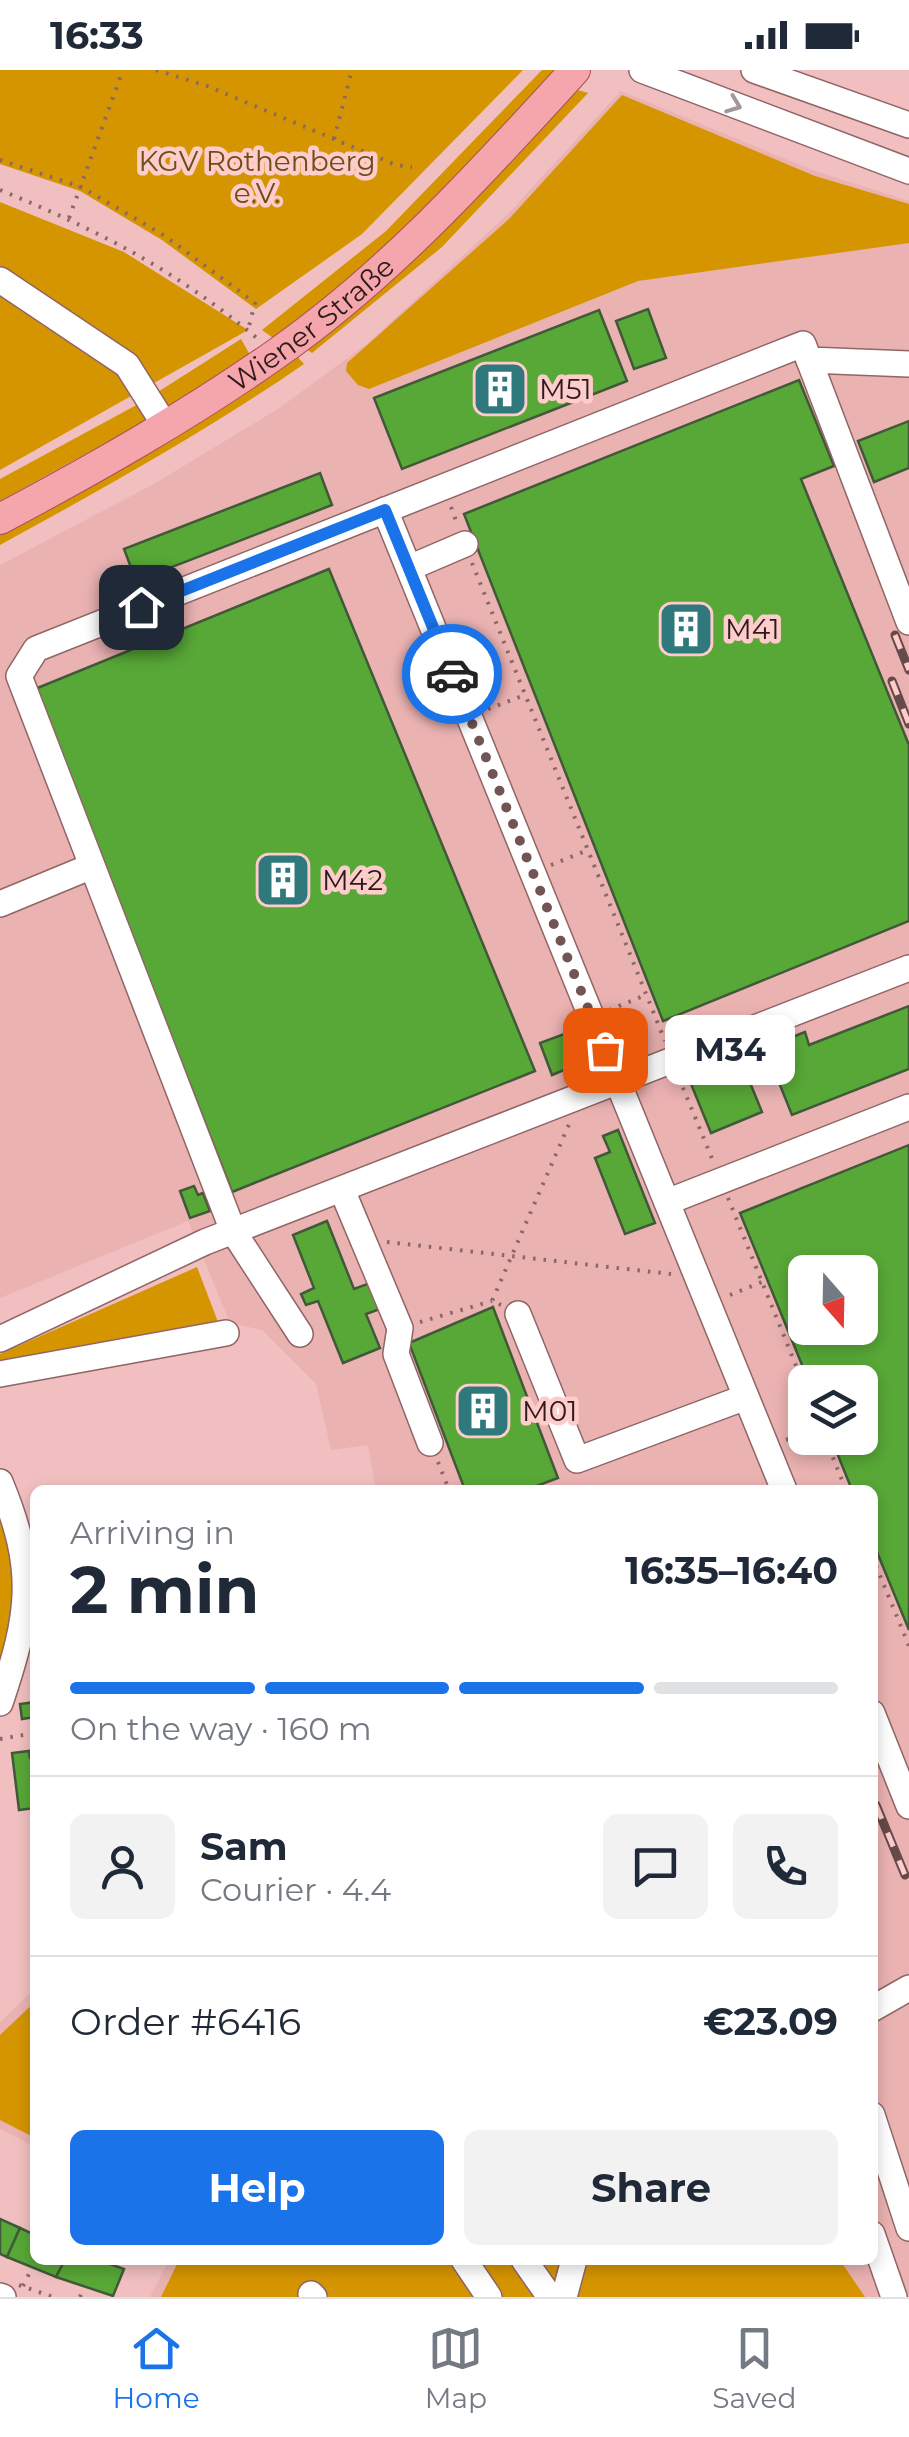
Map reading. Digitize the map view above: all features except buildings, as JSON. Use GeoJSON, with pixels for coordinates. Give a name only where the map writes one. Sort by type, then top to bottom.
{"type":"FeatureCollection","features":[{"type":"Feature","properties":{"kind":"main road","name":"Wiener Straße"},"geometry":{"type":"LineString","coordinates":[[0,519],[166,427],[276,354],[412,242],[576,70]]}},
{"type":"Feature","properties":{"kind":"street"},"geometry":{"type":"LineString","coordinates":[[642,70],[909,171]]}},
{"type":"Feature","properties":{"kind":"street"},"geometry":{"type":"LineString","coordinates":[[754,70],[909,125]]}},
{"type":"Feature","properties":{"kind":"street"},"geometry":{"type":"LineString","coordinates":[[0,280],[126,365],[166,427]]}},
{"type":"Feature","properties":{"kind":"street"},"geometry":{"type":"LineString","coordinates":[[300,1334],[233,1231],[92,866],[19,676],[36,648],[802,344],[909,622]]}},
{"type":"Feature","properties":{"kind":"street"},"geometry":{"type":"LineString","coordinates":[[809,360],[909,364]]}},
{"type":"Feature","properties":{"kind":"street"},"geometry":{"type":"LineString","coordinates":[[385,510],[782,1485]]}},
{"type":"Feature","properties":{"kind":"street"},"geometry":{"type":"LineString","coordinates":[[409,568],[465,544]]}},
{"type":"Feature","properties":{"kind":"street"},"geometry":{"type":"LineString","coordinates":[[0,904],[92,866]]}},
{"type":"Feature","properties":{"kind":"street"},"geometry":{"type":"LineString","coordinates":[[0,1338],[204,1242],[909,968]]}},
{"type":"Feature","properties":{"kind":"street"},"geometry":{"type":"LineString","coordinates":[[666,1202],[909,1107]]}},
{"type":"Feature","properties":{"kind":"street"},"geometry":{"type":"LineString","coordinates":[[342,1190],[400,1328],[396,1354],[430,1443]]}},
{"type":"Feature","properties":{"kind":"street"},"geometry":{"type":"LineString","coordinates":[[518,1314],[577,1460],[746,1397]]}},
{"type":"Feature","properties":{"kind":"street"},"geometry":{"type":"LineString","coordinates":[[0,1374],[226,1333]]}},
{"type":"Feature","properties":{"kind":"street"},"geometry":{"type":"LineString","coordinates":[[0,1482],[18,1524],[26,1574],[26,1619],[0,1703]]}},
{"type":"Feature","properties":{"kind":"street"},"geometry":{"type":"LineString","coordinates":[[878,1728],[909,1806]]}},
{"type":"Feature","properties":{"kind":"street"},"geometry":{"type":"LineString","coordinates":[[878,2006],[909,1988]]}},
{"type":"Feature","properties":{"kind":"street"},"geometry":{"type":"LineString","coordinates":[[878,2133],[909,2228]]}},
{"type":"Feature","properties":{"kind":"street"},"geometry":{"type":"LineString","coordinates":[[878,2252],[891,2290]]}},
{"type":"Feature","properties":{"kind":"street"},"geometry":{"type":"LineString","coordinates":[[467,2265],[489,2297]]}},
{"type":"Feature","properties":{"kind":"street"},"geometry":{"type":"LineString","coordinates":[[528,2265],[550,2297]]}},
{"type":"Feature","properties":{"kind":"street"},"geometry":{"type":"LineString","coordinates":[[564,2297],[573,2265]]}},
{"type":"Feature","properties":{"kind":"street"},"geometry":{"type":"LineString","coordinates":[[874,2265],[891,2290]]}},
{"type":"Feature","properties":{"kind":"path"},"geometry":{"type":"LineString","coordinates":[[69,218],[123,70]]}},
{"type":"Feature","properties":{"kind":"path"},"geometry":{"type":"LineString","coordinates":[[156,70],[207,86],[412,167]]}},
{"type":"Feature","properties":{"kind":"path"},"geometry":{"type":"LineString","coordinates":[[334,139],[352,70]]}},
{"type":"Feature","properties":{"kind":"path"},"geometry":{"type":"LineString","coordinates":[[0,160],[81,187],[166,236],[255,303],[248,330]]}},
{"type":"Feature","properties":{"kind":"path"},"geometry":{"type":"LineString","coordinates":[[0,190],[108,235],[191,285],[276,354]]}},
{"type":"Feature","properties":{"kind":"path"},"geometry":{"type":"LineString","coordinates":[[444,487],[796,1365]]}},
{"type":"Feature","properties":{"kind":"path"},"geometry":{"type":"LineString","coordinates":[[469,717],[525,694]]}},
{"type":"Feature","properties":{"kind":"path"},"geometry":{"type":"LineString","coordinates":[[533,873],[588,850]]}},
{"type":"Feature","properties":{"kind":"path"},"geometry":{"type":"LineString","coordinates":[[591,1017],[646,995]]}},
{"type":"Feature","properties":{"kind":"path"},"geometry":{"type":"LineString","coordinates":[[492,1301],[508,1256],[569,1128],[571,1102]]}},
{"type":"Feature","properties":{"kind":"path"},"geometry":{"type":"LineString","coordinates":[[363,1240],[697,1277]]}},
{"type":"Feature","properties":{"kind":"path"},"geometry":{"type":"LineString","coordinates":[[708,1304],[762,1282]]}},
{"type":"Feature","properties":{"kind":"path"},"geometry":{"type":"LineString","coordinates":[[400,1328],[492,1301],[518,1314]]}},
{"type":"Feature","properties":{"kind":"path"},"geometry":{"type":"LineString","coordinates":[[430,1443],[446,1485]]}},
{"type":"Feature","properties":{"kind":"path"},"geometry":{"type":"LineString","coordinates":[[832,1455],[844,1485]]}},
{"type":"Feature","properties":{"kind":"path"},"geometry":{"type":"LineString","coordinates":[[878,1569],[909,1646]]}},
{"type":"Feature","properties":{"kind":"path"},"geometry":{"type":"LineString","coordinates":[[0,1739],[30,1734]]}},
{"type":"Feature","properties":{"kind":"path"},"geometry":{"type":"LineString","coordinates":[[10,2290],[30,2272]]}},
{"type":"Feature","properties":{"kind":"path"},"geometry":{"type":"LineString","coordinates":[[10,2290],[53,2297]]}},
{"type":"Feature","properties":{"kind":"shaded area"},"geometry":{"type":"Polygon","coordinates":[[[621,91],[815,171],[909,201],[909,2297],[150,2297],[166,2265],[878,2265],[878,1485],[375,1485],[368,1445],[331,1450],[316,1384],[262,1330],[230,1323],[188,1221],[0,1298],[0,565],[152,485],[278,409],[368,343],[507,215],[621,91]]]}},
{"type":"Feature","properties":{"kind":"shaded area"},"geometry":{"type":"Polygon","coordinates":[[[30,1994],[30,2144],[0,2129],[0,2022],[30,1994]]]}},
{"type":"Feature","properties":{"kind":"green space","name":"KGV Rothenberg e.V."},"geometry":{"type":"Polygon","coordinates":[[[0,70],[523,70],[362,234],[256,309],[162,240],[80,191],[0,164],[0,70]]]}},
{"type":"Feature","properties":{"kind":"green space"},"geometry":{"type":"Polygon","coordinates":[[[542,70],[557,70],[393,244],[273,338],[262,330],[386,231],[542,70]]]}},
{"type":"Feature","properties":{"kind":"green space"},"geometry":{"type":"Polygon","coordinates":[[[574,89],[588,93],[442,247],[312,353],[301,345],[574,89]]]}},
{"type":"Feature","properties":{"kind":"green space"},"geometry":{"type":"Polygon","coordinates":[[[622,95],[815,176],[909,204],[909,243],[638,281],[369,389],[358,385],[346,371],[347,363],[509,219],[622,95]]]}},
{"type":"Feature","properties":{"kind":"green space"},"geometry":{"type":"Polygon","coordinates":[[[0,202],[124,252],[248,330],[0,470],[0,202]]]}},
{"type":"Feature","properties":{"kind":"green space"},"geometry":{"type":"Polygon","coordinates":[[[241,339],[250,355],[166,409],[150,397],[241,339]]]}},
{"type":"Feature","properties":{"kind":"green space"},"geometry":{"type":"Polygon","coordinates":[[[296,355],[304,364],[230,413],[0,545],[0,532],[296,355]]]}},
{"type":"Feature","properties":{"kind":"green space"},"geometry":{"type":"Polygon","coordinates":[[[142,402],[149,419],[0,501],[0,479],[142,402]]]}},
{"type":"Feature","properties":{"kind":"green space"},"geometry":{"type":"Polygon","coordinates":[[[197,1267],[218,1322],[0,1366],[0,1354],[197,1267]]]}},
{"type":"Feature","properties":{"kind":"green space"},"geometry":{"type":"Polygon","coordinates":[[[0,1515],[15,1595],[0,1676],[0,1515]]]}},
{"type":"Feature","properties":{"kind":"green space"},"geometry":{"type":"Polygon","coordinates":[[[30,2007],[30,2135],[0,2120],[0,2035],[30,2007]]]}},
{"type":"Feature","properties":{"kind":"green space"},"geometry":{"type":"Polygon","coordinates":[[[177,2265],[843,2265],[865,2297],[161,2297],[177,2265]]]}},
{"type":"Feature","properties":{"kind":"railway"},"geometry":{"type":"LineString","coordinates":[[895,635],[909,670]]}},
{"type":"Feature","properties":{"kind":"railway"},"geometry":{"type":"LineString","coordinates":[[892,681],[909,724]]}},
{"type":"Feature","properties":{"kind":"railway"},"geometry":{"type":"LineString","coordinates":[[878,1810],[905,1875]]}},
{"type":"Feature","properties":{"kind":"way so far"},"geometry":{"type":"LineString","coordinates":[[452,674],[605,1050]]}},
{"type":"Feature","properties":{"kind":"place","name":"M51"},"geometry":{"type":"Point","coordinates":[500,389]}},
{"type":"Feature","properties":{"kind":"place","name":"M41"},"geometry":{"type":"Point","coordinates":[686,629]}},
{"type":"Feature","properties":{"kind":"place","name":"M42"},"geometry":{"type":"Point","coordinates":[283,880]}},
{"type":"Feature","properties":{"kind":"place","name":"M34"},"geometry":{"type":"Point","coordinates":[605,1050]}},
{"type":"Feature","properties":{"kind":"place","name":"M01"},"geometry":{"type":"Point","coordinates":[483,1411]}},
{"type":"Feature","properties":{"kind":"route"},"geometry":{"type":"LineString","coordinates":[[141,607],[385,510],[452,674]]}}]}
